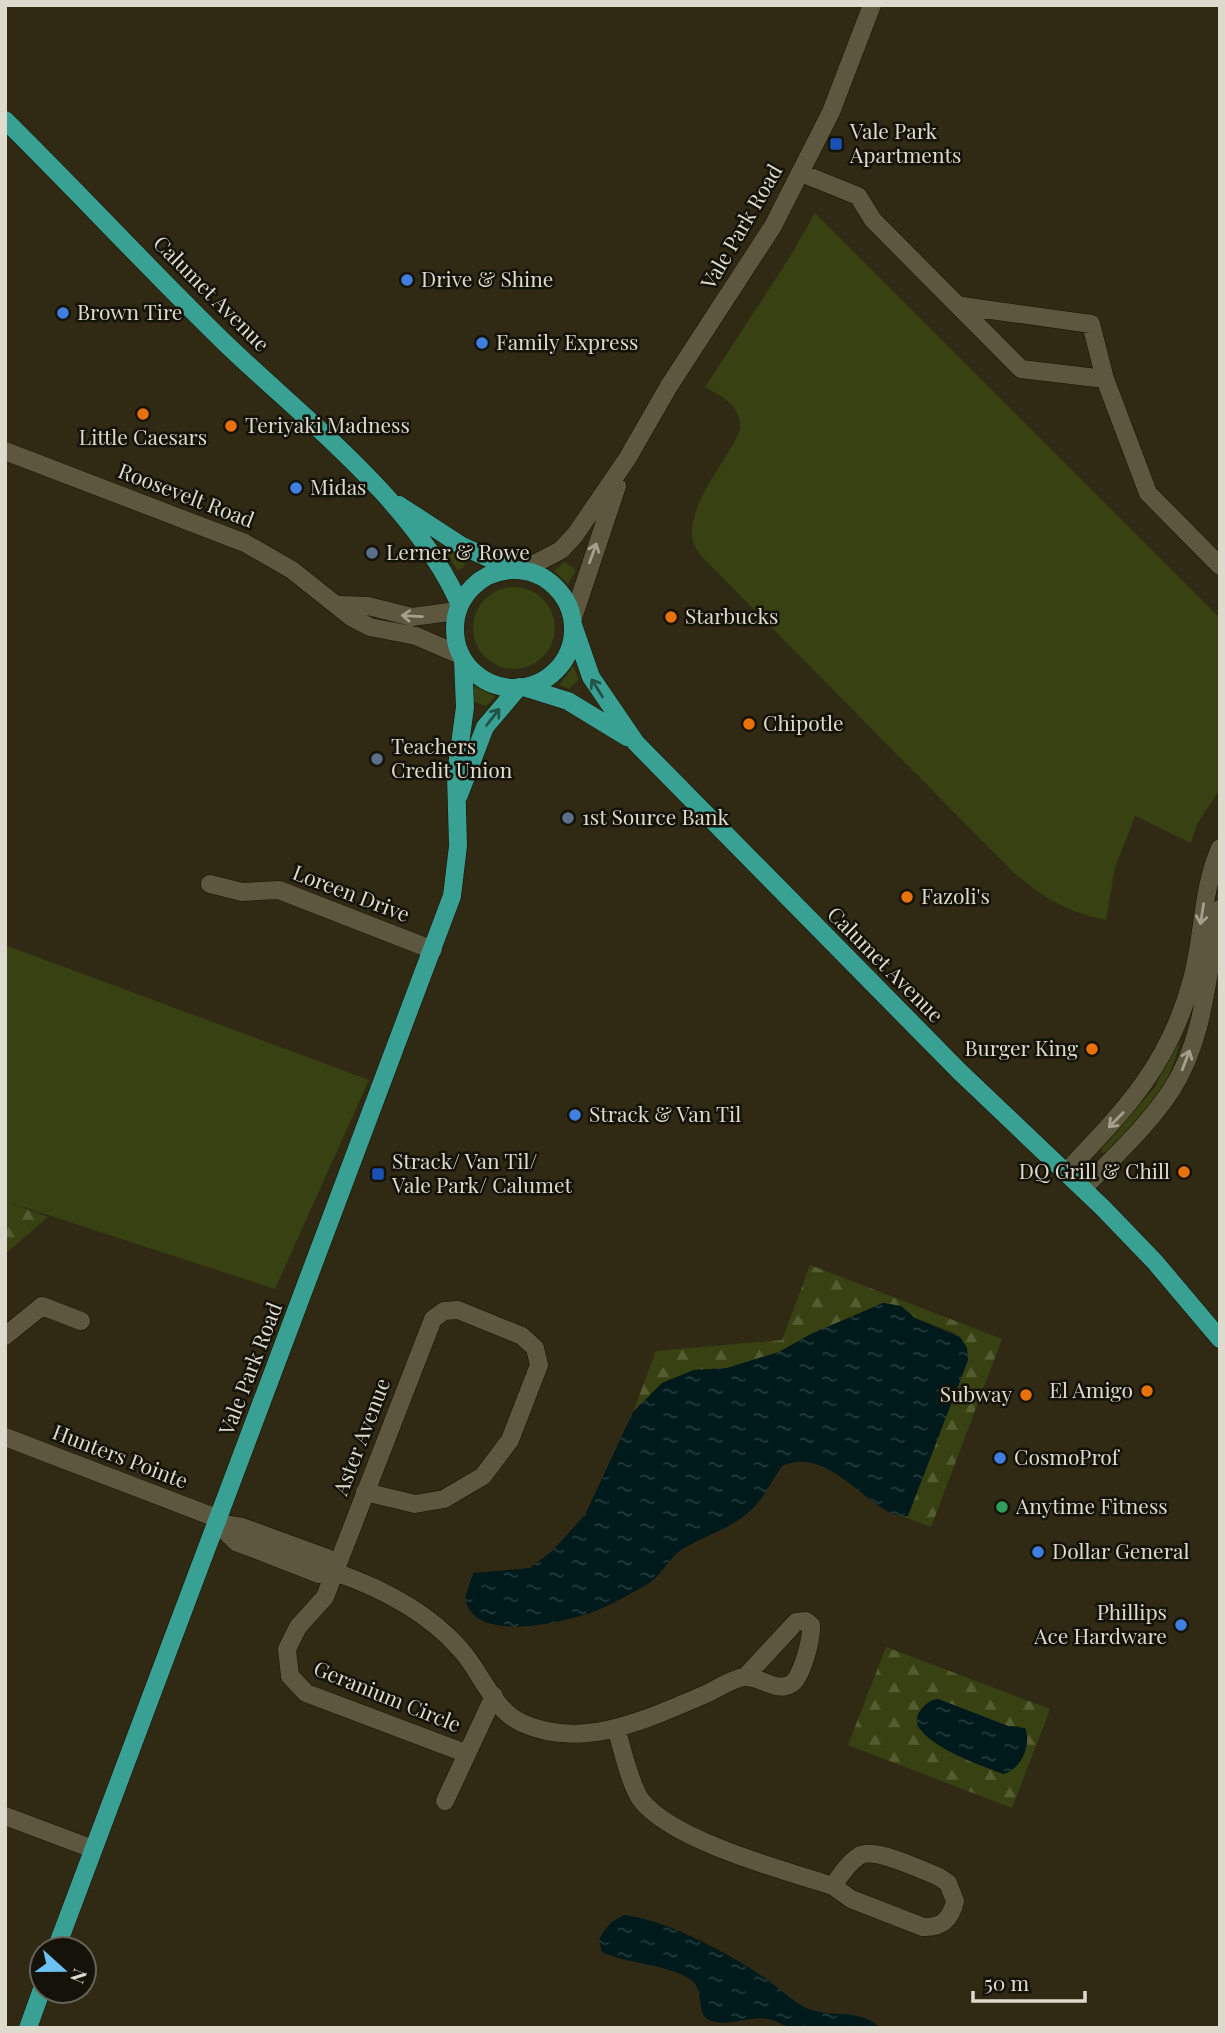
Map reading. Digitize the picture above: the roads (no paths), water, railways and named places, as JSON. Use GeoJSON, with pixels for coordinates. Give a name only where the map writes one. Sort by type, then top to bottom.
{"type":"FeatureCollection","features":[{"type":"Feature","properties":{"kind":"main road","name":"Calumet Avenue"},"geometry":{"type":"LineString","coordinates":[[5,120],[226,344],[387,497],[441,565],[458,608]]}},
{"type":"Feature","properties":{"kind":"main road","name":"Calumet Avenue"},"geometry":{"type":"LineString","coordinates":[[387,497],[462,546],[519,570]]}},
{"type":"Feature","properties":{"kind":"main road"},"geometry":{"type":"LineString","coordinates":[[519,570],[543,578],[556,588],[573,622],[570,645],[558,667],[548,677],[521,687],[488,681],[461,657],[455,634],[458,608],[479,583],[519,570]]}},
{"type":"Feature","properties":{"kind":"main road","name":"Calumet Avenue"},"geometry":{"type":"LineString","coordinates":[[573,622],[591,677],[636,743],[940,1052],[1066,1172],[1155,1262],[1220,1339]]}},
{"type":"Feature","properties":{"kind":"main road","name":"Vale Park Road"},"geometry":{"type":"LineString","coordinates":[[61,1935],[452,897],[456,873],[456,774],[465,708],[461,657]]}},
{"type":"Feature","properties":{"kind":"main road","name":"Calumet Avenue"},"geometry":{"type":"LineString","coordinates":[[521,687],[568,701],[636,743]]}},
{"type":"Feature","properties":{"kind":"main road","name":"Vale Park Road"},"geometry":{"type":"LineString","coordinates":[[457,798],[485,727],[521,687]]}},
{"type":"Feature","properties":{"kind":"main road"},"geometry":{"type":"LineString","coordinates":[[28,2028],[36,2005]]}},
{"type":"Feature","properties":{"kind":"street","name":"Vale Park Road"},"geometry":{"type":"LineString","coordinates":[[519,570],[561,550],[571,540],[627,459],[675,377],[738,284],[801,173],[836,101],[872,5]]}},
{"type":"Feature","properties":{"kind":"street"},"geometry":{"type":"LineString","coordinates":[[801,173],[858,195],[873,220],[962,306],[1021,369],[1104,379]]}},
{"type":"Feature","properties":{"kind":"street"},"geometry":{"type":"LineString","coordinates":[[962,306],[1091,324],[1104,379],[1148,493],[1220,566]]}},
{"type":"Feature","properties":{"kind":"street","name":"Roosevelt Road"},"geometry":{"type":"LineString","coordinates":[[5,451],[245,543],[281,563],[340,605],[351,617],[369,627],[421,638],[461,657]]}},
{"type":"Feature","properties":{"kind":"street","name":"Vale Park Road"},"geometry":{"type":"LineString","coordinates":[[573,622],[627,459]]}},
{"type":"Feature","properties":{"kind":"street"},"geometry":{"type":"LineString","coordinates":[[340,605],[368,606],[412,617],[458,608]]}},
{"type":"Feature","properties":{"kind":"street"},"geometry":{"type":"LineString","coordinates":[[1066,1172],[1125,1111],[1157,1067],[1191,984],[1206,890],[1220,848]]}},
{"type":"Feature","properties":{"kind":"street","name":"Loreen Drive"},"geometry":{"type":"LineString","coordinates":[[210,884],[242,892],[279,890],[433,950]]}},
{"type":"Feature","properties":{"kind":"street"},"geometry":{"type":"LineString","coordinates":[[1083,1189],[1146,1122],[1181,1071],[1202,1009],[1220,909]]}},
{"type":"Feature","properties":{"kind":"street"},"geometry":{"type":"LineString","coordinates":[[5,1336],[43,1306],[81,1321]]}},
{"type":"Feature","properties":{"kind":"street","name":"Aster Avenue"},"geometry":{"type":"LineString","coordinates":[[335,1572],[365,1492],[433,1319],[444,1311],[458,1310],[522,1336],[535,1348],[539,1366],[510,1440],[483,1476],[444,1499],[415,1504],[365,1492]]}},
{"type":"Feature","properties":{"kind":"street","name":"Hunters Pointe"},"geometry":{"type":"LineString","coordinates":[[5,1437],[218,1521],[236,1542],[319,1574],[335,1572],[398,1600],[437,1627],[462,1650],[494,1696],[520,1723],[551,1732],[592,1734],[616,1728],[746,1677]]}},
{"type":"Feature","properties":{"kind":"street","name":"Geranium Circle"},"geometry":{"type":"LineString","coordinates":[[335,1572],[323,1601],[302,1621],[290,1642],[286,1658],[293,1681],[306,1693],[466,1753]]}},
{"type":"Feature","properties":{"kind":"street"},"geometry":{"type":"LineString","coordinates":[[445,1801],[494,1696]]}},
{"type":"Feature","properties":{"kind":"street"},"geometry":{"type":"LineString","coordinates":[[616,1728],[640,1799],[664,1821],[695,1837],[833,1886],[851,1899],[923,1927],[936,1928],[947,1921],[955,1901],[948,1883],[939,1877],[873,1852],[861,1854],[853,1860],[833,1886]]}},
{"type":"Feature","properties":{"kind":"street"},"geometry":{"type":"LineString","coordinates":[[5,1816],[93,1849]]}},
{"type":"Feature","properties":{"kind":"water"},"geometry":{"type":"Polygon","coordinates":[[[883,1303],[901,1306],[915,1318],[960,1337],[967,1348],[968,1360],[908,1516],[894,1514],[880,1507],[834,1473],[818,1465],[800,1462],[782,1466],[759,1502],[747,1514],[729,1526],[690,1544],[672,1558],[653,1581],[605,1607],[559,1621],[519,1626],[500,1626],[484,1621],[471,1612],[465,1598],[473,1573],[530,1568],[552,1551],[585,1515],[633,1412],[662,1383],[694,1370],[727,1368],[779,1352],[811,1334],[883,1303]]]}},
{"type":"Feature","properties":{"kind":"water"},"geometry":{"type":"Polygon","coordinates":[[[938,1699],[1008,1726],[1025,1728],[1026,1749],[1020,1762],[1004,1774],[964,1758],[933,1741],[922,1731],[917,1721],[924,1706],[938,1699]]]}},
{"type":"Feature","properties":{"kind":"water"},"geometry":{"type":"Polygon","coordinates":[[[625,1915],[679,1931],[734,1958],[804,2007],[853,2015],[880,2028],[804,2029],[761,2018],[724,2023],[709,2020],[703,2013],[695,1983],[690,1979],[669,1970],[602,1952],[599,1940],[604,1931],[612,1922],[625,1915]]]}},
{"type":"Feature","properties":{"kind":"place","name":"Vale Park Apartments"},"geometry":{"type":"Point","coordinates":[836,144]}},
{"type":"Feature","properties":{"kind":"place","name":"Drive & Shine"},"geometry":{"type":"Point","coordinates":[407,280]}},
{"type":"Feature","properties":{"kind":"place","name":"Brown Tire"},"geometry":{"type":"Point","coordinates":[63,313]}},
{"type":"Feature","properties":{"kind":"place","name":"Family Express"},"geometry":{"type":"Point","coordinates":[482,343]}},
{"type":"Feature","properties":{"kind":"place","name":"Little Caesars"},"geometry":{"type":"Point","coordinates":[143,414]}},
{"type":"Feature","properties":{"kind":"place","name":"Teriyaki Madness"},"geometry":{"type":"Point","coordinates":[231,426]}},
{"type":"Feature","properties":{"kind":"place","name":"Midas"},"geometry":{"type":"Point","coordinates":[296,488]}},
{"type":"Feature","properties":{"kind":"place","name":"Lerner & Rowe"},"geometry":{"type":"Point","coordinates":[372,553]}},
{"type":"Feature","properties":{"kind":"place","name":"Starbucks"},"geometry":{"type":"Point","coordinates":[671,617]}},
{"type":"Feature","properties":{"kind":"place","name":"Chipotle"},"geometry":{"type":"Point","coordinates":[749,724]}},
{"type":"Feature","properties":{"kind":"place","name":"Teachers Credit Union"},"geometry":{"type":"Point","coordinates":[377,759]}},
{"type":"Feature","properties":{"kind":"place","name":"1st Source Bank"},"geometry":{"type":"Point","coordinates":[568,818]}},
{"type":"Feature","properties":{"kind":"place","name":"Fazoli's"},"geometry":{"type":"Point","coordinates":[907,897]}},
{"type":"Feature","properties":{"kind":"place","name":"Burger King"},"geometry":{"type":"Point","coordinates":[1092,1049]}},
{"type":"Feature","properties":{"kind":"place","name":"Strack & Van Til"},"geometry":{"type":"Point","coordinates":[575,1115]}},
{"type":"Feature","properties":{"kind":"place","name":"DQ Grill & Chill"},"geometry":{"type":"Point","coordinates":[1184,1172]}},
{"type":"Feature","properties":{"kind":"place","name":"Strack/ Van Til/ Vale Park/ Calumet"},"geometry":{"type":"Point","coordinates":[378,1174]}},
{"type":"Feature","properties":{"kind":"place","name":"El Amigo"},"geometry":{"type":"Point","coordinates":[1147,1391]}},
{"type":"Feature","properties":{"kind":"place","name":"Subway"},"geometry":{"type":"Point","coordinates":[1026,1395]}},
{"type":"Feature","properties":{"kind":"place","name":"CosmoProf"},"geometry":{"type":"Point","coordinates":[1000,1458]}},
{"type":"Feature","properties":{"kind":"place","name":"Anytime Fitness"},"geometry":{"type":"Point","coordinates":[1002,1507]}},
{"type":"Feature","properties":{"kind":"place","name":"Dollar General"},"geometry":{"type":"Point","coordinates":[1038,1552]}},
{"type":"Feature","properties":{"kind":"place","name":"Phillips Ace Hardware"},"geometry":{"type":"Point","coordinates":[1181,1625]}}]}
